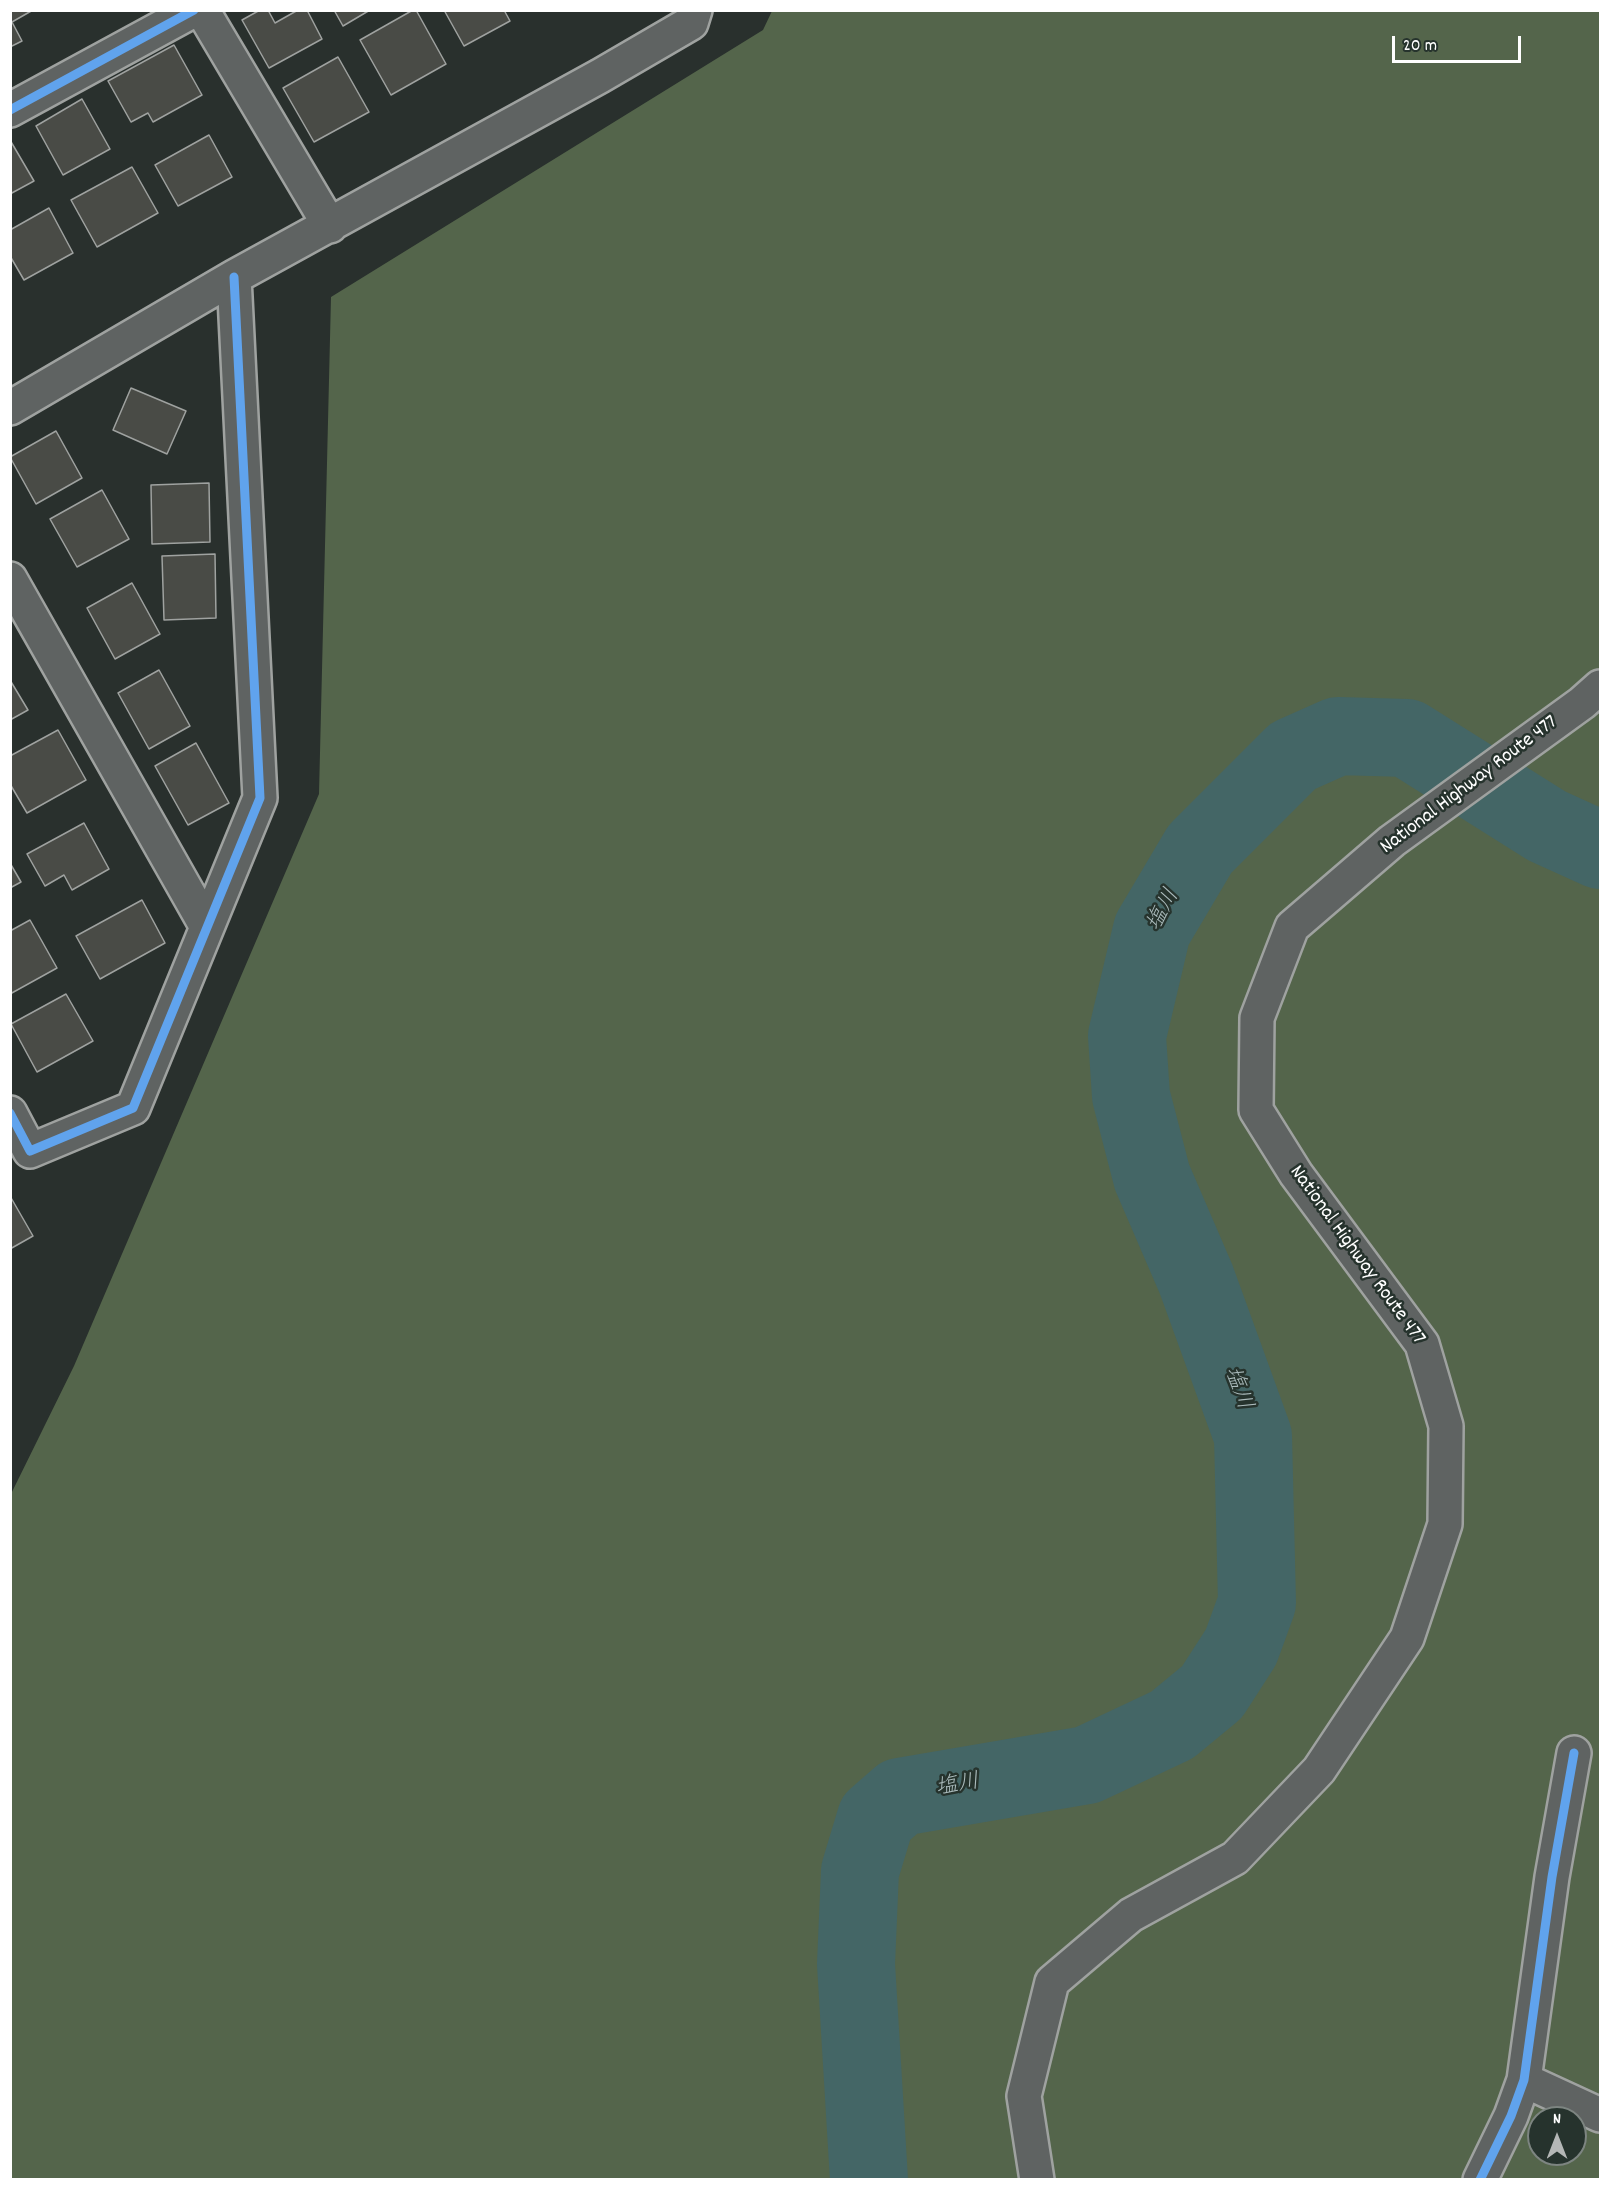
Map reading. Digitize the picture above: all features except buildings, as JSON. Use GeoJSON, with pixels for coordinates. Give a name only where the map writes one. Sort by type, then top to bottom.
{"type":"FeatureCollection","features":[{"type":"Feature","properties":{"kind":"main road"},"geometry":{"type":"LineString","coordinates":[[10,110],[194,10]]}},
{"type":"Feature","properties":{"kind":"main road"},"geometry":{"type":"LineString","coordinates":[[202,10],[330,226]]}},
{"type":"Feature","properties":{"kind":"main road"},"geometry":{"type":"LineString","coordinates":[[10,408],[234,277],[330,226],[671,35],[691,23],[695,10]]}},
{"type":"Feature","properties":{"kind":"main road"},"geometry":{"type":"LineString","coordinates":[[10,1113],[30,1151],[133,1108],[260,798],[234,277]]}},
{"type":"Feature","properties":{"kind":"main road"},"geometry":{"type":"LineString","coordinates":[[10,579],[207,927]]}},
{"type":"Feature","properties":{"kind":"main road","name":"National Highway Route 477"},"geometry":{"type":"LineString","coordinates":[[1037,2180],[1024,2096],[1052,1982],[1131,1915],[1235,1858],[1319,1770],[1407,1638],[1445,1524],[1446,1425],[1422,1344],[1296,1174],[1256,1110],[1257,1018],[1292,927],[1392,841],[1600,687]]}},
{"type":"Feature","properties":{"kind":"main road"},"geometry":{"type":"LineString","coordinates":[[1480,2180],[1511,2116],[1524,2080],[1552,1877],[1574,1753]]}},
{"type":"Feature","properties":{"kind":"main road"},"geometry":{"type":"LineString","coordinates":[[1524,2080],[1600,2115]]}},
{"type":"Feature","properties":{"kind":"green space"},"geometry":{"type":"Polygon","coordinates":[[[772,11],[1600,11],[1600,2179],[11,2179],[10,1496],[74,1366],[319,794],[331,297],[763,30],[772,11]]]}},
{"type":"Feature","properties":{"kind":"waterway","name":"塩川"},"geometry":{"type":"LineString","coordinates":[[869,2180],[856,1964],[860,1871],[876,1818],[900,1797],[1087,1765],[1172,1725],[1212,1692],[1241,1647],[1257,1603],[1253,1436],[1196,1279],[1152,1177],[1131,1096],[1127,1036],[1152,930],[1200,849],[1293,756],[1338,736],[1407,738],[1547,826],[1600,850]]}},
{"type":"Feature","properties":{"kind":"cycle path"},"geometry":{"type":"LineString","coordinates":[[10,110],[194,10]]}},
{"type":"Feature","properties":{"kind":"cycle path"},"geometry":{"type":"LineString","coordinates":[[10,1113],[30,1151],[133,1108],[260,798],[234,277]]}},
{"type":"Feature","properties":{"kind":"cycle path"},"geometry":{"type":"LineString","coordinates":[[1480,2180],[1511,2116],[1524,2080],[1552,1877],[1574,1753]]}}]}
